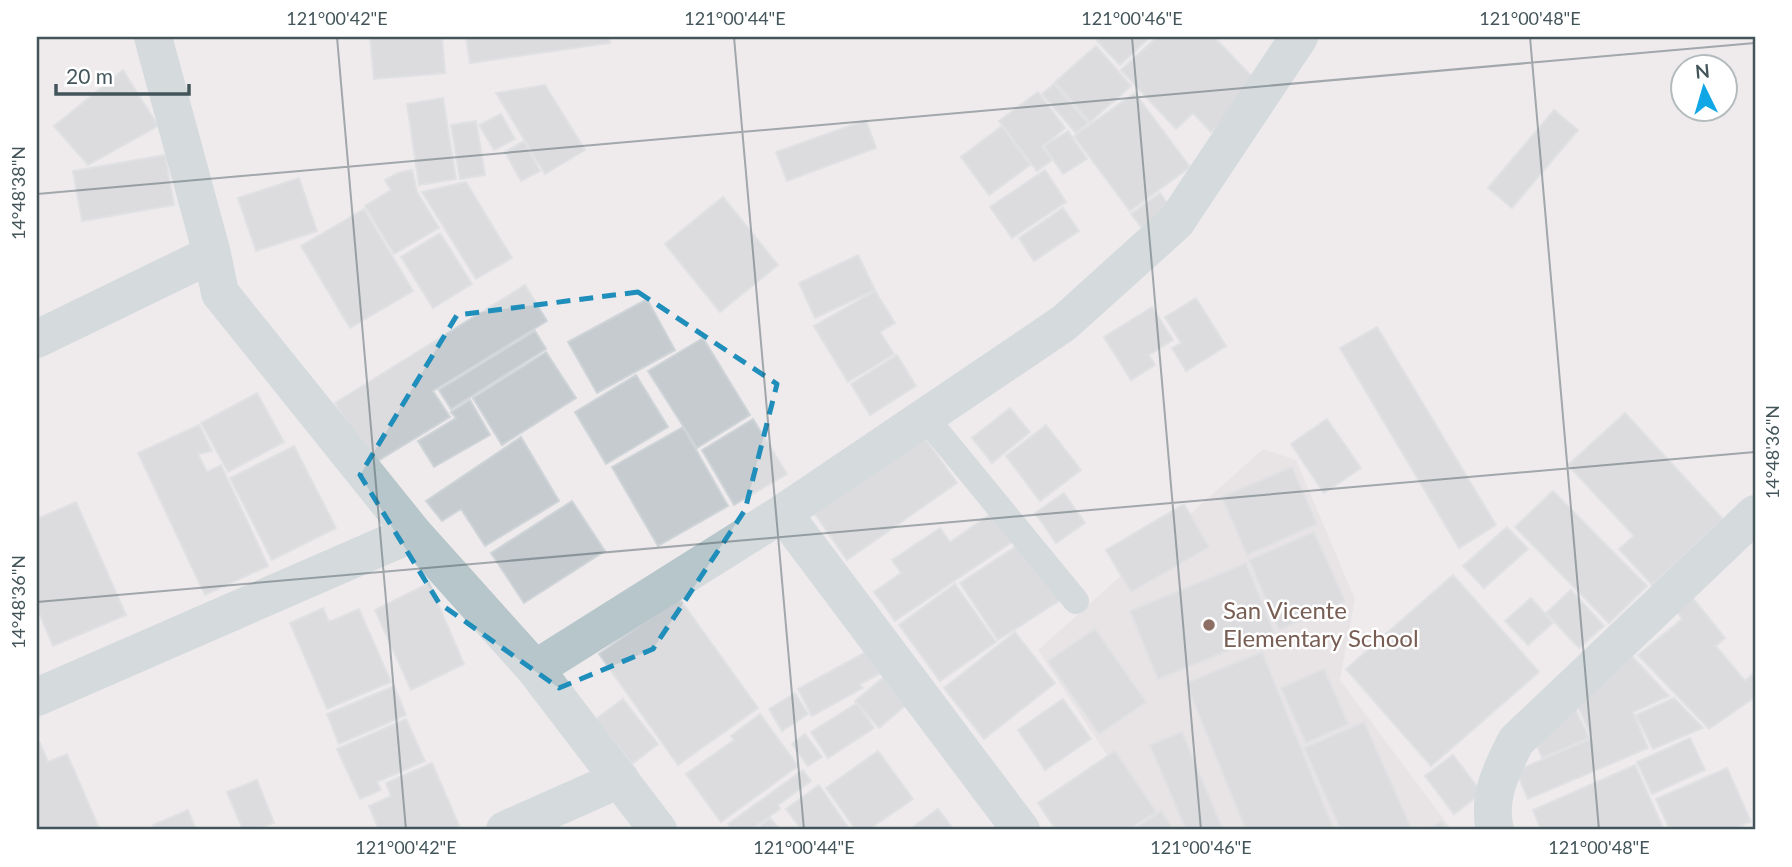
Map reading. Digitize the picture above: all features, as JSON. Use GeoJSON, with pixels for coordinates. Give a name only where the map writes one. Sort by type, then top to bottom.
{"type":"FeatureCollection","features":[{"type":"Feature","properties":{"kind":"street"},"geometry":{"type":"LineString","coordinates":[[153,37],[212,254],[220,293],[413,533],[535,669],[658,830]]}},
{"type":"Feature","properties":{"kind":"street"},"geometry":{"type":"LineString","coordinates":[[535,669],[783,513],[1064,323],[1176,222],[1299,37]]}},
{"type":"Feature","properties":{"kind":"street"},"geometry":{"type":"LineString","coordinates":[[37,339],[212,254]]}},
{"type":"Feature","properties":{"kind":"street"},"geometry":{"type":"LineString","coordinates":[[783,513],[1021,830]]}},
{"type":"Feature","properties":{"kind":"street"},"geometry":{"type":"LineString","coordinates":[[1495,830],[1493,823],[1497,779],[1516,741],[1755,514]]}},
{"type":"Feature","properties":{"kind":"street"},"geometry":{"type":"LineString","coordinates":[[37,696],[413,533]]}},
{"type":"Feature","properties":{"kind":"street"},"geometry":{"type":"LineString","coordinates":[[505,830],[620,779]]}},
{"type":"Feature","properties":{"kind":"lane"},"geometry":{"type":"LineString","coordinates":[[925,417],[1076,601]]}},
{"type":"Feature","properties":{"kind":"highlighted area"},"geometry":{"type":"Polygon","coordinates":[[[638,292],[777,384],[745,510],[653,649],[559,688],[439,603],[360,475],[457,315],[638,292]]]}},
{"type":"Feature","properties":{"kind":"shaded area","name":"San Vicente Elementary School"},"geometry":{"type":"Polygon","coordinates":[[[1263,449],[1296,460],[1355,599],[1340,680],[1452,830],[1156,830],[1038,650],[1263,449]]]}},
{"type":"Feature","properties":{"kind":"building"},"geometry":{"type":"Polygon","coordinates":[[[370,37],[442,37],[445,73],[374,79],[370,37]]]}},
{"type":"Feature","properties":{"kind":"building"},"geometry":{"type":"Polygon","coordinates":[[[466,37],[609,37],[610,43],[470,63],[466,37]]]}},
{"type":"Feature","properties":{"kind":"building"},"geometry":{"type":"Polygon","coordinates":[[[1101,37],[1150,37],[1120,65],[1097,41],[1101,37]]]}},
{"type":"Feature","properties":{"kind":"building"},"geometry":{"type":"Polygon","coordinates":[[[1157,37],[1214,37],[1260,85],[1211,132],[1193,113],[1176,129],[1121,70],[1157,37]]]}},
{"type":"Feature","properties":{"kind":"building"},"geometry":{"type":"Polygon","coordinates":[[[1096,46],[1131,86],[1090,122],[1055,82],[1096,46]]]}},
{"type":"Feature","properties":{"kind":"building"},"geometry":{"type":"Polygon","coordinates":[[[123,70],[158,126],[88,165],[54,126],[123,70]]]}},
{"type":"Feature","properties":{"kind":"building"},"geometry":{"type":"Polygon","coordinates":[[[1054,84],[1088,123],[1076,133],[1042,94],[1054,84]]]}},
{"type":"Feature","properties":{"kind":"building"},"geometry":{"type":"Polygon","coordinates":[[[545,85],[585,150],[545,174],[496,93],[545,85]]]}},
{"type":"Feature","properties":{"kind":"building"},"geometry":{"type":"Polygon","coordinates":[[[1038,92],[1065,128],[1042,147],[1052,160],[1037,171],[999,121],[1038,92]]]}},
{"type":"Feature","properties":{"kind":"building"},"geometry":{"type":"Polygon","coordinates":[[[1135,93],[1190,167],[1130,211],[1074,136],[1135,93]]]}},
{"type":"Feature","properties":{"kind":"building"},"geometry":{"type":"Polygon","coordinates":[[[443,98],[456,179],[419,185],[407,104],[443,98]]]}},
{"type":"Feature","properties":{"kind":"building"},"geometry":{"type":"Polygon","coordinates":[[[1554,110],[1578,130],[1512,208],[1488,188],[1554,110]]]}},
{"type":"Feature","properties":{"kind":"building"},"geometry":{"type":"Polygon","coordinates":[[[501,114],[515,139],[494,150],[479,125],[501,114]]]}},
{"type":"Feature","properties":{"kind":"building"},"geometry":{"type":"Polygon","coordinates":[[[866,120],[876,148],[787,181],[776,152],[866,120]]]}},
{"type":"Feature","properties":{"kind":"building"},"geometry":{"type":"Polygon","coordinates":[[[476,121],[485,175],[460,179],[451,125],[476,121]]]}},
{"type":"Feature","properties":{"kind":"building"},"geometry":{"type":"Polygon","coordinates":[[[1002,126],[1030,165],[989,195],[961,157],[1002,126]]]}},
{"type":"Feature","properties":{"kind":"building"},"geometry":{"type":"Polygon","coordinates":[[[1068,131],[1087,159],[1063,174],[1044,146],[1068,131]]]}},
{"type":"Feature","properties":{"kind":"building"},"geometry":{"type":"Polygon","coordinates":[[[524,141],[540,171],[521,181],[505,152],[524,141]]]}},
{"type":"Feature","properties":{"kind":"building"},"geometry":{"type":"Polygon","coordinates":[[[165,155],[174,205],[82,221],[73,171],[165,155]]]}},
{"type":"Feature","properties":{"kind":"building"},"geometry":{"type":"Polygon","coordinates":[[[412,170],[417,192],[439,228],[394,254],[365,206],[391,190],[385,180],[412,170]]]}},
{"type":"Feature","properties":{"kind":"building"},"geometry":{"type":"Polygon","coordinates":[[[1045,170],[1066,202],[1012,238],[990,207],[1045,170]]]}},
{"type":"Feature","properties":{"kind":"building"},"geometry":{"type":"Polygon","coordinates":[[[299,178],[317,231],[256,251],[238,198],[299,178]]]}},
{"type":"Feature","properties":{"kind":"building"},"geometry":{"type":"Polygon","coordinates":[[[466,182],[512,258],[476,279],[422,192],[466,182]]]}},
{"type":"Feature","properties":{"kind":"building"},"geometry":{"type":"Polygon","coordinates":[[[1160,193],[1173,212],[1145,232],[1131,214],[1160,193]]]}},
{"type":"Feature","properties":{"kind":"building"},"geometry":{"type":"Polygon","coordinates":[[[723,197],[778,265],[720,312],[665,244],[723,197]]]}},
{"type":"Feature","properties":{"kind":"building"},"geometry":{"type":"Polygon","coordinates":[[[1063,208],[1079,231],[1034,261],[1019,238],[1063,208]]]}},
{"type":"Feature","properties":{"kind":"building"},"geometry":{"type":"Polygon","coordinates":[[[364,209],[413,291],[350,328],[301,246],[364,209]]]}},
{"type":"Feature","properties":{"kind":"building"},"geometry":{"type":"Polygon","coordinates":[[[440,233],[472,284],[433,308],[401,257],[440,233]]]}},
{"type":"Feature","properties":{"kind":"building"},"geometry":{"type":"Polygon","coordinates":[[[858,255],[875,290],[815,318],[799,283],[858,255]]]}},
{"type":"Feature","properties":{"kind":"building"},"geometry":{"type":"Polygon","coordinates":[[[525,285],[547,321],[433,391],[450,417],[373,464],[335,403],[525,285]]]}},
{"type":"Feature","properties":{"kind":"building"},"geometry":{"type":"Polygon","coordinates":[[[875,291],[895,323],[880,332],[894,354],[848,382],[814,326],[875,291]]]}},
{"type":"Feature","properties":{"kind":"building"},"geometry":{"type":"Polygon","coordinates":[[[1196,298],[1226,346],[1186,371],[1172,348],[1181,343],[1165,317],[1196,298]]]}},
{"type":"Feature","properties":{"kind":"building"},"geometry":{"type":"Polygon","coordinates":[[[647,299],[675,350],[597,393],[568,342],[647,299]]]}},
{"type":"Feature","properties":{"kind":"building"},"geometry":{"type":"Polygon","coordinates":[[[1152,307],[1173,340],[1149,355],[1155,365],[1131,380],[1104,337],[1152,307]]]}},
{"type":"Feature","properties":{"kind":"building"},"geometry":{"type":"Polygon","coordinates":[[[1377,327],[1496,525],[1459,548],[1340,348],[1377,327]]]}},
{"type":"Feature","properties":{"kind":"building"},"geometry":{"type":"Polygon","coordinates":[[[535,331],[546,349],[451,409],[439,390],[535,331]]]}},
{"type":"Feature","properties":{"kind":"building"},"geometry":{"type":"Polygon","coordinates":[[[703,338],[750,415],[697,448],[648,371],[703,338]]]}},
{"type":"Feature","properties":{"kind":"building"},"geometry":{"type":"Polygon","coordinates":[[[546,352],[576,398],[502,445],[473,398],[546,352]]]}},
{"type":"Feature","properties":{"kind":"building"},"geometry":{"type":"Polygon","coordinates":[[[897,355],[916,386],[870,415],[851,384],[897,355]]]}},
{"type":"Feature","properties":{"kind":"building"},"geometry":{"type":"Polygon","coordinates":[[[636,375],[668,427],[606,464],[575,412],[636,375]]]}},
{"type":"Feature","properties":{"kind":"building"},"geometry":{"type":"Polygon","coordinates":[[[257,393],[284,442],[228,472],[201,423],[257,393]]]}},
{"type":"Feature","properties":{"kind":"building"},"geometry":{"type":"Polygon","coordinates":[[[470,400],[490,435],[434,467],[418,441],[456,418],[451,412],[470,400]]]}},
{"type":"Feature","properties":{"kind":"building"},"geometry":{"type":"Polygon","coordinates":[[[1010,408],[1030,432],[992,463],[972,438],[1010,408]]]}},
{"type":"Feature","properties":{"kind":"building"},"geometry":{"type":"Polygon","coordinates":[[[1625,413],[1723,519],[1652,585],[1619,549],[1634,536],[1568,465],[1625,413]]]}},
{"type":"Feature","properties":{"kind":"building"},"geometry":{"type":"Polygon","coordinates":[[[753,419],[787,474],[734,505],[702,450],[753,419]]]}},
{"type":"Feature","properties":{"kind":"building"},"geometry":{"type":"Polygon","coordinates":[[[1327,419],[1361,468],[1324,493],[1291,444],[1327,419]]]}},
{"type":"Feature","properties":{"kind":"building"},"geometry":{"type":"Polygon","coordinates":[[[199,425],[212,451],[198,454],[207,472],[221,465],[268,566],[205,595],[138,453],[199,425]]]}},
{"type":"Feature","properties":{"kind":"building"},"geometry":{"type":"Polygon","coordinates":[[[1046,425],[1081,470],[1040,501],[1006,456],[1046,425]]]}},
{"type":"Feature","properties":{"kind":"building"},"geometry":{"type":"Polygon","coordinates":[[[683,427],[728,506],[658,546],[612,467],[683,427]]]}},
{"type":"Feature","properties":{"kind":"building"},"geometry":{"type":"Polygon","coordinates":[[[920,431],[957,483],[847,560],[810,507],[920,431]]]}},
{"type":"Feature","properties":{"kind":"building"},"geometry":{"type":"Polygon","coordinates":[[[521,437],[559,501],[485,546],[461,509],[442,521],[426,501],[521,437]]]}},
{"type":"Feature","properties":{"kind":"building"},"geometry":{"type":"Polygon","coordinates":[[[294,446],[336,528],[272,560],[230,478],[294,446]]]}},
{"type":"Feature","properties":{"kind":"building"},"geometry":{"type":"Polygon","coordinates":[[[1292,467],[1317,524],[1247,555],[1222,497],[1292,467]]]}},
{"type":"Feature","properties":{"kind":"building"},"geometry":{"type":"Polygon","coordinates":[[[1553,491],[1647,586],[1609,623],[1515,527],[1553,491]]]}},
{"type":"Feature","properties":{"kind":"building"},"geometry":{"type":"Polygon","coordinates":[[[1064,493],[1085,523],[1056,543],[1035,513],[1064,493]]]}},
{"type":"Feature","properties":{"kind":"building"},"geometry":{"type":"Polygon","coordinates":[[[572,501],[605,551],[524,603],[491,553],[572,501]]]}},
{"type":"Feature","properties":{"kind":"building"},"geometry":{"type":"Polygon","coordinates":[[[76,502],[126,615],[53,646],[37,608],[37,519],[76,502]]]}},
{"type":"Feature","properties":{"kind":"building"},"geometry":{"type":"Polygon","coordinates":[[[1184,504],[1209,547],[1131,592],[1106,550],[1184,504]]]}},
{"type":"Feature","properties":{"kind":"building"},"geometry":{"type":"Polygon","coordinates":[[[995,511],[1015,540],[895,621],[874,592],[901,573],[892,560],[940,528],[950,542],[995,511]]]}},
{"type":"Feature","properties":{"kind":"building"},"geometry":{"type":"Polygon","coordinates":[[[1507,527],[1528,549],[1484,588],[1463,566],[1507,527]]]}},
{"type":"Feature","properties":{"kind":"building"},"geometry":{"type":"Polygon","coordinates":[[[1314,532],[1345,601],[1279,630],[1249,560],[1314,532]]]}},
{"type":"Feature","properties":{"kind":"building"},"geometry":{"type":"Polygon","coordinates":[[[1024,541],[1062,599],[998,640],[960,583],[1024,541]]]}},
{"type":"Feature","properties":{"kind":"building"},"geometry":{"type":"Polygon","coordinates":[[[1246,563],[1274,632],[1158,679],[1130,611],[1246,563]]]}},
{"type":"Feature","properties":{"kind":"building"},"geometry":{"type":"Polygon","coordinates":[[[1453,575],[1539,672],[1431,766],[1346,669],[1453,575]]]}},
{"type":"Feature","properties":{"kind":"building"},"geometry":{"type":"Polygon","coordinates":[[[429,583],[464,664],[411,690],[375,610],[429,583]]]}},
{"type":"Feature","properties":{"kind":"building"},"geometry":{"type":"Polygon","coordinates":[[[955,584],[996,642],[940,681],[899,625],[955,584]]]}},
{"type":"Feature","properties":{"kind":"building"},"geometry":{"type":"Polygon","coordinates":[[[1571,590],[1604,626],[1579,648],[1546,613],[1571,590]]]}},
{"type":"Feature","properties":{"kind":"building"},"geometry":{"type":"Polygon","coordinates":[[[1692,597],[1725,638],[1716,646],[1745,681],[1755,672],[1755,697],[1709,729],[1638,655],[1682,619],[1676,610],[1692,597]]]}},
{"type":"Feature","properties":{"kind":"building"},"geometry":{"type":"Polygon","coordinates":[[[679,598],[758,708],[678,765],[599,654],[679,598]]]}},
{"type":"Feature","properties":{"kind":"building"},"geometry":{"type":"Polygon","coordinates":[[[1531,598],[1553,623],[1528,645],[1505,621],[1531,598]]]}},
{"type":"Feature","properties":{"kind":"building"},"geometry":{"type":"Polygon","coordinates":[[[323,608],[329,622],[359,609],[391,682],[327,709],[290,623],[323,608]]]}},
{"type":"Feature","properties":{"kind":"building"},"geometry":{"type":"Polygon","coordinates":[[[1095,629],[1146,702],[1099,734],[1048,661],[1095,629]]]}},
{"type":"Feature","properties":{"kind":"building"},"geometry":{"type":"Polygon","coordinates":[[[1015,632],[1055,683],[984,739],[944,688],[1015,632]]]}},
{"type":"Feature","properties":{"kind":"building"},"geometry":{"type":"Polygon","coordinates":[[[871,649],[883,672],[860,684],[863,688],[812,716],[798,689],[871,649]]]}},
{"type":"Feature","properties":{"kind":"building"},"geometry":{"type":"Polygon","coordinates":[[[1262,652],[1334,830],[1246,830],[1186,683],[1262,652]]]}},
{"type":"Feature","properties":{"kind":"building"},"geometry":{"type":"Polygon","coordinates":[[[1630,654],[1669,696],[1633,712],[1648,748],[1528,799],[1516,771],[1592,738],[1576,702],[1630,654]]]}},
{"type":"Feature","properties":{"kind":"building"},"geometry":{"type":"Polygon","coordinates":[[[1324,669],[1348,724],[1306,743],[1281,688],[1324,669]]]}},
{"type":"Feature","properties":{"kind":"building"},"geometry":{"type":"Polygon","coordinates":[[[883,678],[906,705],[879,728],[855,701],[883,678]]]}},
{"type":"Feature","properties":{"kind":"building"},"geometry":{"type":"Polygon","coordinates":[[[394,686],[406,715],[339,744],[327,714],[394,686]]]}},
{"type":"Feature","properties":{"kind":"building"},"geometry":{"type":"Polygon","coordinates":[[[795,693],[808,714],[782,731],[769,709],[795,693]]]}},
{"type":"Feature","properties":{"kind":"building"},"geometry":{"type":"Polygon","coordinates":[[[1674,698],[1703,728],[1653,749],[1636,715],[1674,698]]]}},
{"type":"Feature","properties":{"kind":"building"},"geometry":{"type":"Polygon","coordinates":[[[623,699],[658,744],[632,764],[596,719],[623,699]]]}},
{"type":"Feature","properties":{"kind":"building"},"geometry":{"type":"Polygon","coordinates":[[[1063,699],[1091,739],[1045,770],[1018,730],[1063,699]]]}},
{"type":"Feature","properties":{"kind":"building"},"geometry":{"type":"Polygon","coordinates":[[[857,703],[874,728],[828,758],[811,732],[857,703]]]}},
{"type":"Feature","properties":{"kind":"building"},"geometry":{"type":"Polygon","coordinates":[[[1574,706],[1589,738],[1542,758],[1534,738],[1574,706]]]}},
{"type":"Feature","properties":{"kind":"building"},"geometry":{"type":"Polygon","coordinates":[[[760,714],[798,766],[721,822],[686,774],[734,740],[731,736],[760,714]]]}},
{"type":"Feature","properties":{"kind":"building"},"geometry":{"type":"Polygon","coordinates":[[[406,719],[425,761],[377,782],[381,790],[360,799],[337,749],[406,719]]]}},
{"type":"Feature","properties":{"kind":"building"},"geometry":{"type":"Polygon","coordinates":[[[1364,722],[1412,830],[1341,830],[1304,748],[1364,722]]]}},
{"type":"Feature","properties":{"kind":"building"},"geometry":{"type":"Polygon","coordinates":[[[1182,732],[1223,830],[1186,830],[1150,745],[1182,732]]]}},
{"type":"Feature","properties":{"kind":"building"},"geometry":{"type":"Polygon","coordinates":[[[805,734],[822,757],[808,766],[792,744],[805,734]]]}},
{"type":"Feature","properties":{"kind":"building"},"geometry":{"type":"Polygon","coordinates":[[[1690,738],[1705,770],[1652,794],[1637,762],[1690,738]]]}},
{"type":"Feature","properties":{"kind":"building"},"geometry":{"type":"Polygon","coordinates":[[[40,743],[48,762],[67,754],[100,830],[37,830],[37,745],[40,743]]]}},
{"type":"Feature","properties":{"kind":"building"},"geometry":{"type":"Polygon","coordinates":[[[878,751],[913,799],[868,830],[856,830],[826,788],[878,751]]]}},
{"type":"Feature","properties":{"kind":"building"},"geometry":{"type":"Polygon","coordinates":[[[1115,751],[1156,812],[1128,830],[1056,830],[1038,803],[1115,751]]]}},
{"type":"Feature","properties":{"kind":"building"},"geometry":{"type":"Polygon","coordinates":[[[1453,755],[1482,793],[1454,814],[1425,776],[1453,755]]]}},
{"type":"Feature","properties":{"kind":"building"},"geometry":{"type":"Polygon","coordinates":[[[432,763],[461,830],[379,830],[369,806],[391,796],[386,783],[432,763]]]}},
{"type":"Feature","properties":{"kind":"building"},"geometry":{"type":"Polygon","coordinates":[[[1635,765],[1664,830],[1541,830],[1533,810],[1635,765]]]}},
{"type":"Feature","properties":{"kind":"building"},"geometry":{"type":"Polygon","coordinates":[[[1727,768],[1751,822],[1730,830],[1670,830],[1656,799],[1727,768]]]}},
{"type":"Feature","properties":{"kind":"building"},"geometry":{"type":"Polygon","coordinates":[[[803,770],[811,781],[778,805],[780,809],[750,830],[732,830],[728,824],[803,770]]]}},
{"type":"Feature","properties":{"kind":"building"},"geometry":{"type":"Polygon","coordinates":[[[257,780],[274,823],[255,830],[243,830],[227,792],[257,780]]]}},
{"type":"Feature","properties":{"kind":"building"},"geometry":{"type":"Polygon","coordinates":[[[819,785],[850,830],[802,830],[786,809],[819,785]]]}},
{"type":"Feature","properties":{"kind":"building"},"geometry":{"type":"Polygon","coordinates":[[[938,809],[954,830],[909,830],[938,809]]]}},
{"type":"Feature","properties":{"kind":"building"},"geometry":{"type":"Polygon","coordinates":[[[188,810],[196,830],[156,830],[153,825],[188,810]]]}},
{"type":"Feature","properties":{"kind":"building"},"geometry":{"type":"Polygon","coordinates":[[[1161,811],[1174,830],[1133,830],[1161,811]]]}},
{"type":"Feature","properties":{"kind":"building"},"geometry":{"type":"Polygon","coordinates":[[[770,818],[780,830],[755,830],[770,818]]]}},
{"type":"Feature","properties":{"kind":"building"},"geometry":{"type":"Polygon","coordinates":[[[1441,821],[1448,830],[1428,830],[1441,821]]]}},
{"type":"Feature","properties":{"kind":"place","name":"San Vicente Elementary School"},"geometry":{"type":"Point","coordinates":[1209,625]}}]}
